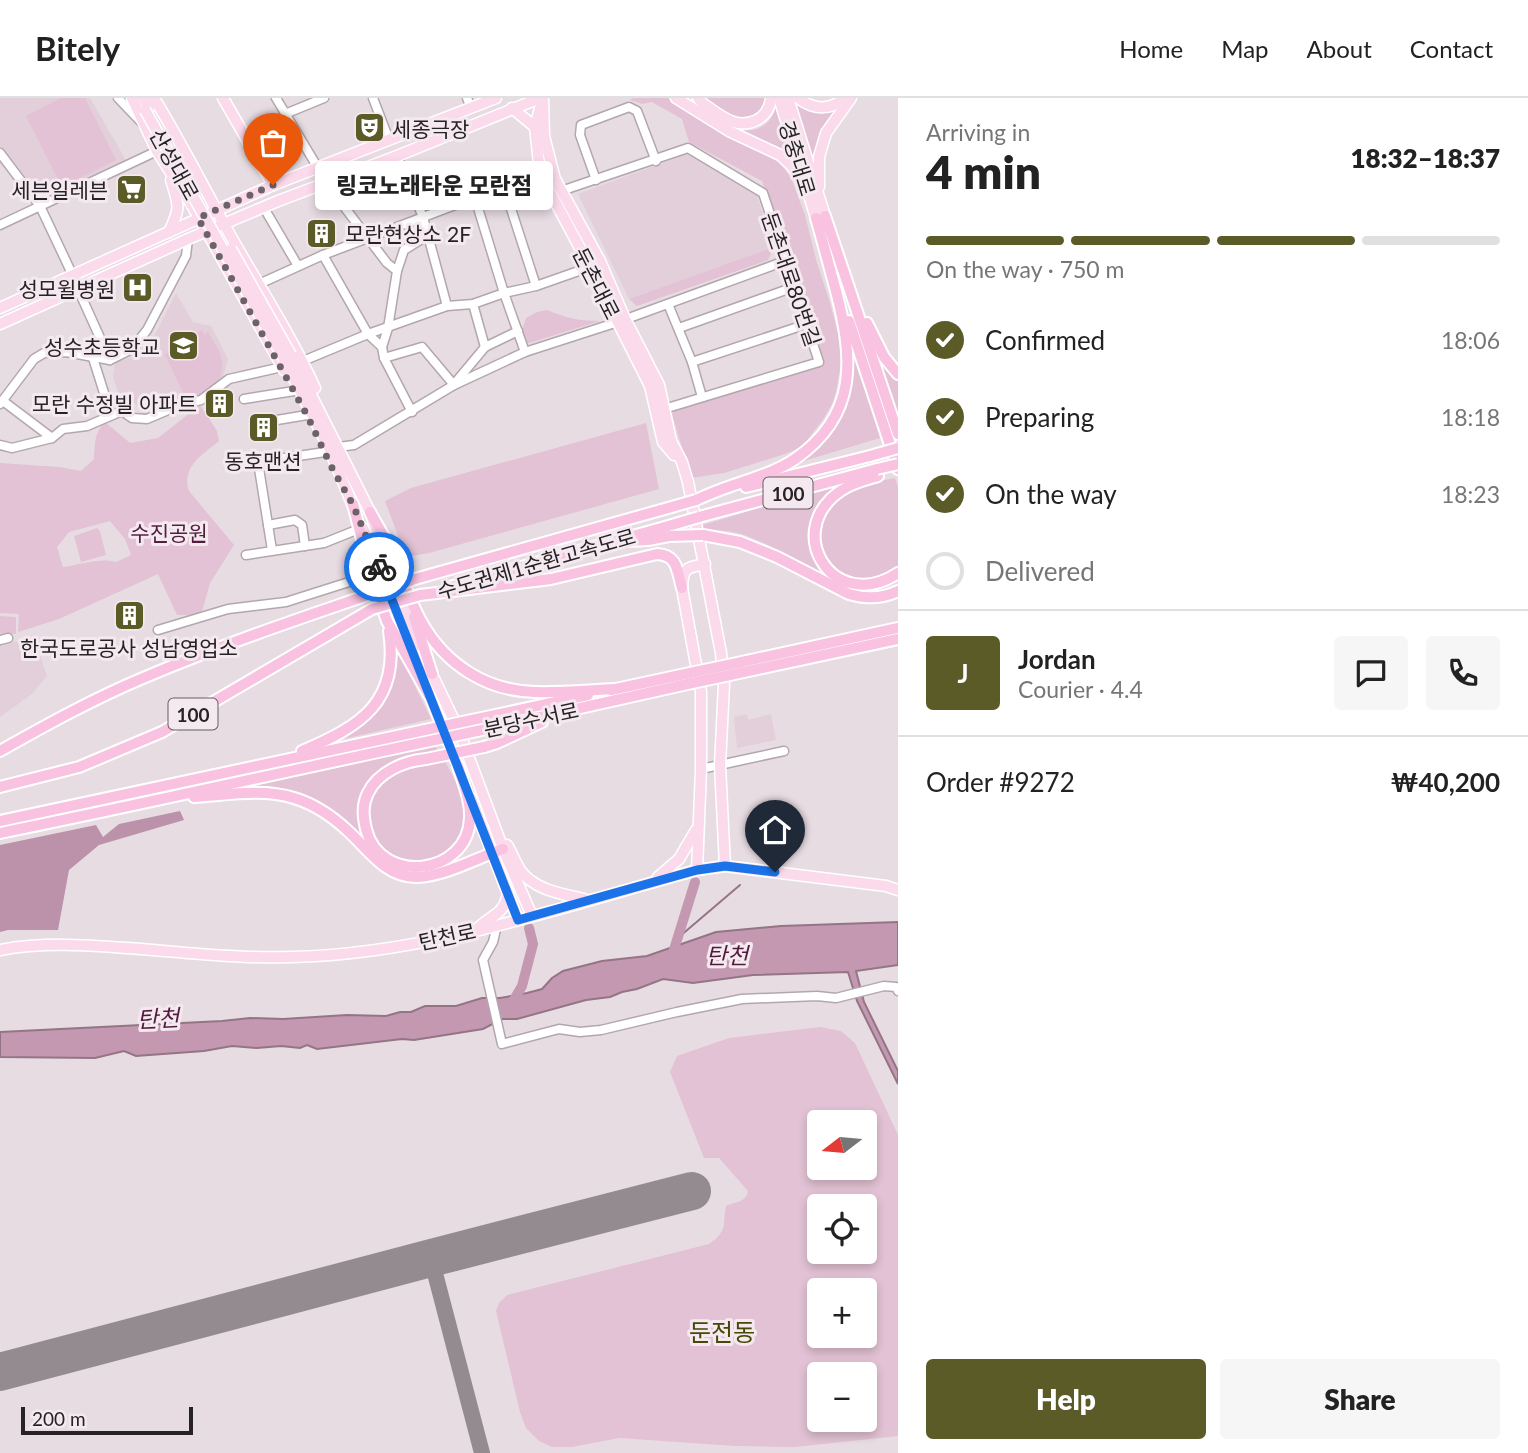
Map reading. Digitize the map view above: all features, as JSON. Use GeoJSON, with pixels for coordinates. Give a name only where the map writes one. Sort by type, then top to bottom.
{"type":"FeatureCollection","features":[{"type":"Feature","properties":{"kind":"highway"},"geometry":{"type":"LineString","coordinates":[[820,217],[898,467]]}},
{"type":"Feature","properties":{"kind":"highway"},"geometry":{"type":"LineString","coordinates":[[833,259],[884,357],[898,374]]}},
{"type":"Feature","properties":{"kind":"highway"},"geometry":{"type":"LineString","coordinates":[[833,259],[898,434]]}},
{"type":"Feature","properties":{"kind":"highway"},"geometry":{"type":"LineString","coordinates":[[696,500],[773,471],[795,459],[815,443],[836,414],[848,377],[848,353],[833,259]]}},
{"type":"Feature","properties":{"kind":"highway","name":"수도권제1순환고속도로"},"geometry":{"type":"LineString","coordinates":[[0,751],[141,679],[279,625],[415,579],[696,500],[898,448]]}},
{"type":"Feature","properties":{"kind":"highway","name":"수도권제1순환고속도로"},"geometry":{"type":"LineString","coordinates":[[0,787],[79,767],[162,732],[372,608],[605,543],[667,531],[699,517],[898,467]]}},
{"type":"Feature","properties":{"kind":"highway"},"geometry":{"type":"LineString","coordinates":[[877,472],[847,487],[825,506],[814,531],[818,555],[833,575],[845,581],[873,584],[898,573]]}},
{"type":"Feature","properties":{"kind":"highway"},"geometry":{"type":"LineString","coordinates":[[277,762],[332,738],[363,717],[386,689],[391,643],[353,505]]}},
{"type":"Feature","properties":{"kind":"highway"},"geometry":{"type":"LineString","coordinates":[[370,512],[388,545],[421,622],[438,647],[457,665],[482,681],[534,692],[616,689]]}},
{"type":"Feature","properties":{"kind":"highway"},"geometry":{"type":"LineString","coordinates":[[667,531],[740,542],[777,556],[849,594],[875,598],[898,591]]}},
{"type":"Feature","properties":{"kind":"highway"},"geometry":{"type":"LineString","coordinates":[[420,595],[532,583],[661,554],[675,562],[682,588]]}},
{"type":"Feature","properties":{"kind":"highway"},"geometry":{"type":"LineString","coordinates":[[405,586],[432,674]]}},
{"type":"Feature","properties":{"kind":"highway"},"geometry":{"type":"LineString","coordinates":[[387,621],[429,695]]}},
{"type":"Feature","properties":{"kind":"highway","name":"분당수서로"},"geometry":{"type":"LineString","coordinates":[[727,675],[898,628]]}},
{"type":"Feature","properties":{"kind":"highway","name":"분당수서로"},"geometry":{"type":"LineString","coordinates":[[0,833],[163,800],[428,735],[472,720],[616,689],[727,675],[898,639]]}},
{"type":"Feature","properties":{"kind":"highway","name":"분당수서로"},"geometry":{"type":"LineString","coordinates":[[0,821],[277,762],[428,735],[477,731],[566,712],[691,678]]}},
{"type":"Feature","properties":{"kind":"highway"},"geometry":{"type":"LineString","coordinates":[[458,766],[470,805],[470,820],[457,852],[429,867],[401,866],[387,859],[374,847],[363,816],[365,800],[372,786],[383,775],[417,760],[484,747],[566,712]]}},
{"type":"Feature","properties":{"kind":"highway"},"geometry":{"type":"LineString","coordinates":[[163,800],[270,793],[294,798],[333,818],[386,868],[401,875],[416,877],[432,874],[498,850]]}},
{"type":"Feature","properties":{"kind":"main road"},"geometry":{"type":"LineString","coordinates":[[132,98],[157,151],[198,218],[197,235],[286,360],[294,391],[353,505]]}},
{"type":"Feature","properties":{"kind":"main road","name":"산성대로"},"geometry":{"type":"LineString","coordinates":[[141,98],[185,168],[329,448],[382,573],[458,766],[532,916]]}},
{"type":"Feature","properties":{"kind":"main road"},"geometry":{"type":"LineString","coordinates":[[154,98],[303,361],[338,447]]}},
{"type":"Feature","properties":{"kind":"main road"},"geometry":{"type":"LineString","coordinates":[[223,98],[273,185]]}},
{"type":"Feature","properties":{"kind":"main road"},"geometry":{"type":"LineString","coordinates":[[0,308],[273,185],[389,140],[469,103],[496,98]]}},
{"type":"Feature","properties":{"kind":"main road"},"geometry":{"type":"LineString","coordinates":[[0,324],[197,235],[542,98]]}},
{"type":"Feature","properties":{"kind":"main road","name":"둔촌대로"},"geometry":{"type":"LineString","coordinates":[[542,98],[535,127],[540,173],[600,261],[650,386],[663,442],[682,462]]}},
{"type":"Feature","properties":{"kind":"main road","name":"둔촌대로"},"geometry":{"type":"LineString","coordinates":[[542,98],[544,136],[555,193],[590,267],[659,384],[671,441],[682,462],[688,482],[705,564]]}},
{"type":"Feature","properties":{"kind":"main road"},"geometry":{"type":"LineString","coordinates":[[676,98],[729,131],[779,155],[790,164],[806,187]]}},
{"type":"Feature","properties":{"kind":"main road"},"geometry":{"type":"LineString","coordinates":[[698,98],[733,123],[743,125],[767,112],[771,98]]}},
{"type":"Feature","properties":{"kind":"main road","name":"경충대로"},"geometry":{"type":"LineString","coordinates":[[779,98],[806,187],[820,217]]}},
{"type":"Feature","properties":{"kind":"main road","name":"경충대로"},"geometry":{"type":"LineString","coordinates":[[788,98],[820,201],[820,217]]}},
{"type":"Feature","properties":{"kind":"main road"},"geometry":{"type":"LineString","coordinates":[[798,98],[810,106],[820,108],[831,107],[845,98]]}},
{"type":"Feature","properties":{"kind":"main road"},"geometry":{"type":"LineString","coordinates":[[820,201],[819,157],[822,144],[826,133],[852,98]]}},
{"type":"Feature","properties":{"kind":"main road"},"geometry":{"type":"LineString","coordinates":[[512,108],[535,127]]}},
{"type":"Feature","properties":{"kind":"main road"},"geometry":{"type":"LineString","coordinates":[[169,232],[179,206],[170,172]]}},
{"type":"Feature","properties":{"kind":"main road","name":"산성대로"},"geometry":{"type":"LineString","coordinates":[[286,360],[338,447],[370,512],[415,638],[459,731],[495,823],[508,893],[518,920]]}},
{"type":"Feature","properties":{"kind":"main road"},"geometry":{"type":"LineString","coordinates":[[697,870],[701,692],[682,588],[685,570],[705,564],[727,675],[720,765],[725,866]]}},
{"type":"Feature","properties":{"kind":"main road"},"geometry":{"type":"LineString","coordinates":[[495,823],[529,880],[541,887],[588,900]]}},
{"type":"Feature","properties":{"kind":"main road"},"geometry":{"type":"LineString","coordinates":[[651,882],[679,859],[698,826]]}},
{"type":"Feature","properties":{"kind":"main road","name":"탄천로"},"geometry":{"type":"LineString","coordinates":[[0,950],[24,946],[91,946],[214,955],[291,957],[366,953],[477,930],[697,870],[725,866],[886,886],[898,890]]}},
{"type":"Feature","properties":{"kind":"main road"},"geometry":{"type":"LineString","coordinates":[[477,930],[506,905],[508,893]]}},
{"type":"Feature","properties":{"kind":"street"},"geometry":{"type":"LineString","coordinates":[[118,98],[147,128]]}},
{"type":"Feature","properties":{"kind":"street"},"geometry":{"type":"LineString","coordinates":[[276,98],[318,168]]}},
{"type":"Feature","properties":{"kind":"street"},"geometry":{"type":"LineString","coordinates":[[285,114],[324,98]]}},
{"type":"Feature","properties":{"kind":"street"},"geometry":{"type":"LineString","coordinates":[[373,98],[389,140]]}},
{"type":"Feature","properties":{"kind":"street"},"geometry":{"type":"LineString","coordinates":[[596,180],[580,135],[581,125],[629,107],[637,111],[656,161]]}},
{"type":"Feature","properties":{"kind":"street","name":"둔촌대로80번길"},"geometry":{"type":"LineString","coordinates":[[555,193],[688,148],[763,193],[819,362],[702,397]]}},
{"type":"Feature","properties":{"kind":"street"},"geometry":{"type":"LineString","coordinates":[[0,225],[157,151]]}},
{"type":"Feature","properties":{"kind":"street"},"geometry":{"type":"LineString","coordinates":[[0,153],[40,206],[72,276]]}},
{"type":"Feature","properties":{"kind":"street"},"geometry":{"type":"LineString","coordinates":[[397,156],[423,217],[447,306]]}},
{"type":"Feature","properties":{"kind":"street"},"geometry":{"type":"LineString","coordinates":[[259,285],[367,237],[540,173]]}},
{"type":"Feature","properties":{"kind":"street"},"geometry":{"type":"LineString","coordinates":[[326,183],[387,263],[397,271]]}},
{"type":"Feature","properties":{"kind":"street"},"geometry":{"type":"LineString","coordinates":[[504,187],[536,286]]}},
{"type":"Feature","properties":{"kind":"street"},"geometry":{"type":"LineString","coordinates":[[475,198],[525,352]]}},
{"type":"Feature","properties":{"kind":"street"},"geometry":{"type":"LineString","coordinates":[[264,208],[298,266]]}},
{"type":"Feature","properties":{"kind":"street"},"geometry":{"type":"LineString","coordinates":[[52,438],[1,403],[34,359],[44,353],[66,352],[110,360],[132,349],[147,330],[197,235]]}},
{"type":"Feature","properties":{"kind":"street"},"geometry":{"type":"LineString","coordinates":[[412,412],[384,358],[382,347],[388,328],[397,271],[404,250],[428,235]]}},
{"type":"Feature","properties":{"kind":"street"},"geometry":{"type":"LineString","coordinates":[[323,255],[368,334],[382,347]]}},
{"type":"Feature","properties":{"kind":"street"},"geometry":{"type":"LineString","coordinates":[[338,447],[354,445],[454,385],[525,352],[785,261]]}},
{"type":"Feature","properties":{"kind":"street"},"geometry":{"type":"LineString","coordinates":[[303,361],[447,306],[473,304],[590,267]]}},
{"type":"Feature","properties":{"kind":"street"},"geometry":{"type":"LineString","coordinates":[[678,328],[794,287]]}},
{"type":"Feature","properties":{"kind":"street"},"geometry":{"type":"LineString","coordinates":[[78,289],[110,360]]}},
{"type":"Feature","properties":{"kind":"street"},"geometry":{"type":"LineString","coordinates":[[473,304],[485,347]]}},
{"type":"Feature","properties":{"kind":"street"},"geometry":{"type":"LineString","coordinates":[[664,409],[702,397],[692,362],[668,304]]}},
{"type":"Feature","properties":{"kind":"street"},"geometry":{"type":"LineString","coordinates":[[692,362],[807,324]]}},
{"type":"Feature","properties":{"kind":"street"},"geometry":{"type":"LineString","coordinates":[[454,385],[485,347],[518,331]]}},
{"type":"Feature","properties":{"kind":"street"},"geometry":{"type":"LineString","coordinates":[[384,358],[422,347],[454,385]]}},
{"type":"Feature","properties":{"kind":"street"},"geometry":{"type":"LineString","coordinates":[[93,358],[111,415]]}},
{"type":"Feature","properties":{"kind":"street"},"geometry":{"type":"LineString","coordinates":[[0,445],[12,448],[52,438],[63,429],[87,426],[122,411],[132,418],[147,419],[180,405],[201,400],[229,379],[286,360]]}},
{"type":"Feature","properties":{"kind":"street"},"geometry":{"type":"LineString","coordinates":[[244,399],[294,391]]}},
{"type":"Feature","properties":{"kind":"street"},"geometry":{"type":"LineString","coordinates":[[259,423],[307,415]]}},
{"type":"Feature","properties":{"kind":"street"},"geometry":{"type":"LineString","coordinates":[[272,550],[258,462],[325,452]]}},
{"type":"Feature","properties":{"kind":"street"},"geometry":{"type":"LineString","coordinates":[[268,525],[295,520],[302,525],[305,546]]}},
{"type":"Feature","properties":{"kind":"street"},"geometry":{"type":"LineString","coordinates":[[246,555],[324,543],[359,529]]}},
{"type":"Feature","properties":{"kind":"street"},"geometry":{"type":"LineString","coordinates":[[158,630],[228,609],[286,602],[371,575]]}},
{"type":"Feature","properties":{"kind":"street"},"geometry":{"type":"LineString","coordinates":[[701,769],[784,751]]}},
{"type":"Feature","properties":{"kind":"street"},"geometry":{"type":"LineString","coordinates":[[497,925],[493,942],[483,960],[502,1044],[559,1029],[580,1032],[601,1030],[742,999],[817,996],[836,998],[884,986],[896,987],[898,991]]}},
{"type":"Feature","properties":{"kind":"shaded area"},"geometry":{"type":"Polygon","coordinates":[[[0,98],[90,98],[127,162],[42,201],[0,146],[0,98]]]}},
{"type":"Feature","properties":{"kind":"shaded area"},"geometry":{"type":"Polygon","coordinates":[[[687,154],[756,193],[774,247],[629,299],[578,194],[687,154]]]}},
{"type":"Feature","properties":{"kind":"shaded area","name":"성수초등학교"},"geometry":{"type":"Polygon","coordinates":[[[176,293],[193,322],[211,326],[228,359],[222,381],[202,398],[145,416],[135,403],[120,399],[113,376],[115,363],[135,356],[154,336],[176,293]]]}},
{"type":"Feature","properties":{"kind":"shaded area"},"geometry":{"type":"Polygon","coordinates":[[[12,641],[37,646],[47,676],[32,694],[0,717],[0,642],[12,641]]]}},
{"type":"Feature","properties":{"kind":"shaded area"},"geometry":{"type":"Polygon","coordinates":[[[747,714],[748,720],[771,714],[776,740],[737,748],[734,717],[747,714]]]}},
{"type":"Feature","properties":{"kind":"shaded area"},"geometry":{"type":"Polygon","coordinates":[[[180,811],[184,820],[99,845],[69,870],[58,930],[0,932],[0,845],[96,825],[103,837],[119,824],[180,811]]]}},
{"type":"Feature","properties":{"kind":"green space"},"geometry":{"type":"Polygon","coordinates":[[[61,98],[85,98],[116,160],[62,187],[26,116],[61,98]]]}},
{"type":"Feature","properties":{"kind":"green space"},"geometry":{"type":"Polygon","coordinates":[[[668,98],[777,161],[790,175],[805,215],[841,345],[840,369],[832,404],[802,447],[724,473],[691,478],[672,414],[678,406],[711,398],[823,360],[762,181],[689,142],[682,119],[652,102],[642,104],[630,100],[668,98]]]}},
{"type":"Feature","properties":{"kind":"green space"},"geometry":{"type":"Polygon","coordinates":[[[704,98],[768,98],[757,115],[737,121],[704,98]]]}},
{"type":"Feature","properties":{"kind":"green space"},"geometry":{"type":"Polygon","coordinates":[[[791,98],[814,113],[840,107],[814,174],[791,98]]]}},
{"type":"Feature","properties":{"kind":"green space"},"geometry":{"type":"Polygon","coordinates":[[[777,101],[797,168],[731,129],[748,131],[762,127],[772,117],[777,101]]]}},
{"type":"Feature","properties":{"kind":"green space"},"geometry":{"type":"Polygon","coordinates":[[[774,247],[768,260],[637,306],[629,299],[774,247]]]}},
{"type":"Feature","properties":{"kind":"green space"},"geometry":{"type":"Polygon","coordinates":[[[547,310],[573,318],[600,321],[526,344],[522,330],[526,318],[547,310]]]}},
{"type":"Feature","properties":{"kind":"green space"},"geometry":{"type":"Polygon","coordinates":[[[202,330],[204,335],[208,332],[219,351],[222,371],[212,388],[186,399],[165,354],[173,350],[172,346],[202,330]]]}},
{"type":"Feature","properties":{"kind":"green space"},"geometry":{"type":"Polygon","coordinates":[[[851,342],[880,438],[797,463],[826,440],[844,412],[851,380],[851,342]]]}},
{"type":"Feature","properties":{"kind":"green space"},"geometry":{"type":"Polygon","coordinates":[[[878,356],[898,378],[898,423],[878,356]]]}},
{"type":"Feature","properties":{"kind":"green space","name":"수진공원"},"geometry":{"type":"Polygon","coordinates":[[[200,405],[217,431],[219,441],[190,468],[187,483],[189,491],[234,545],[210,583],[201,615],[177,615],[158,574],[59,619],[18,632],[19,614],[0,613],[0,463],[81,471],[94,459],[97,435],[105,422],[130,443],[158,438],[200,405]],[[110,521],[69,532],[57,547],[63,567],[98,561],[116,562],[131,555],[125,539],[110,521]]]}},
{"type":"Feature","properties":{"kind":"green space"},"geometry":{"type":"Polygon","coordinates":[[[646,423],[659,489],[429,553],[406,557],[385,501],[411,488],[646,423]]]}},
{"type":"Feature","properties":{"kind":"green space"},"geometry":{"type":"Polygon","coordinates":[[[895,478],[898,487],[898,566],[879,577],[861,579],[844,574],[831,564],[822,550],[819,534],[823,517],[835,501],[848,492],[863,485],[895,478]]]}},
{"type":"Feature","properties":{"kind":"green space"},"geometry":{"type":"Polygon","coordinates":[[[835,485],[816,508],[808,529],[811,551],[826,578],[760,541],[732,532],[693,528],[835,485]]]}},
{"type":"Feature","properties":{"kind":"green space"},"geometry":{"type":"Polygon","coordinates":[[[97,528],[106,555],[81,562],[74,536],[97,528]]]}},
{"type":"Feature","properties":{"kind":"green space"},"geometry":{"type":"Polygon","coordinates":[[[0,616],[16,617],[16,634],[0,633],[0,616]]]}},
{"type":"Feature","properties":{"kind":"green space"},"geometry":{"type":"Polygon","coordinates":[[[398,651],[431,719],[339,740],[351,731],[389,689],[398,651]]]}},
{"type":"Feature","properties":{"kind":"green space"},"geometry":{"type":"Polygon","coordinates":[[[435,745],[437,750],[383,768],[365,785],[358,804],[361,837],[346,822],[321,805],[275,789],[235,788],[435,745]]]}},
{"type":"Feature","properties":{"kind":"green space"},"geometry":{"type":"Polygon","coordinates":[[[444,760],[466,809],[459,838],[446,853],[428,862],[408,863],[389,856],[372,836],[368,811],[371,798],[378,786],[394,772],[444,760]]]}},
{"type":"Feature","properties":{"kind":"green space"},"geometry":{"type":"Polygon","coordinates":[[[820,1027],[841,1031],[855,1043],[898,1135],[898,1436],[795,1447],[619,1438],[572,1447],[552,1447],[539,1441],[526,1428],[496,1311],[499,1303],[507,1295],[709,1244],[722,1231],[726,1206],[743,1200],[747,1195],[748,1191],[719,1158],[704,1158],[670,1072],[677,1056],[729,1038],[820,1027]]]}},
{"type":"Feature","properties":{"kind":"water","name":"탄천"},"geometry":{"type":"Polygon","coordinates":[[[898,922],[898,965],[856,971],[864,1002],[898,1071],[898,1084],[857,1001],[848,972],[753,975],[693,983],[663,979],[610,997],[586,1000],[517,1019],[502,1019],[483,1029],[414,1040],[402,1039],[317,1049],[307,1045],[300,1048],[232,1046],[136,1056],[124,1051],[95,1058],[0,1057],[0,1032],[250,1018],[386,1016],[411,1012],[425,1006],[456,1006],[482,998],[527,993],[542,989],[563,971],[602,961],[647,956],[716,932],[781,926],[898,922]]]}},
{"type":"Feature","properties":{"kind":"waterway"},"geometry":{"type":"LineString","coordinates":[[672,956],[695,882]]}},
{"type":"Feature","properties":{"kind":"waterway"},"geometry":{"type":"LineString","coordinates":[[679,937],[740,885]]}},
{"type":"Feature","properties":{"kind":"waterway"},"geometry":{"type":"LineString","coordinates":[[512,1003],[522,986],[533,944],[529,928]]}},
{"type":"Feature","properties":{"kind":"taxiway"},"geometry":{"type":"LineString","coordinates":[[431,1258],[482,1453]]}},
{"type":"Feature","properties":{"kind":"runway"},"geometry":{"type":"LineString","coordinates":[[0,1372],[692,1191]]}},
{"type":"Feature","properties":{"kind":"way so far"},"geometry":{"type":"LineString","coordinates":[[273,185],[198,218],[287,376],[353,505],[379,567]]}},
{"type":"Feature","properties":{"kind":"place","name":"세종극장"},"geometry":{"type":"Point","coordinates":[369,128]}},
{"type":"Feature","properties":{"kind":"place","name":"링코노래타운 모란점"},"geometry":{"type":"Point","coordinates":[273,185]}},
{"type":"Feature","properties":{"kind":"place","name":"세븐일레븐"},"geometry":{"type":"Point","coordinates":[131,189]}},
{"type":"Feature","properties":{"kind":"place","name":"모란현상소 2F"},"geometry":{"type":"Point","coordinates":[322,233]}},
{"type":"Feature","properties":{"kind":"place","name":"성모윌병원"},"geometry":{"type":"Point","coordinates":[138,288]}},
{"type":"Feature","properties":{"kind":"place","name":"성수초등학교"},"geometry":{"type":"Point","coordinates":[183,346]}},
{"type":"Feature","properties":{"kind":"place","name":"모란 수정빌 아파트"},"geometry":{"type":"Point","coordinates":[220,403]}},
{"type":"Feature","properties":{"kind":"place","name":"동호맨션"},"geometry":{"type":"Point","coordinates":[263,428]}},
{"type":"Feature","properties":{"kind":"place","name":"한국도로공사 성남영업소"},"geometry":{"type":"Point","coordinates":[129,615]}},
{"type":"Feature","properties":{"kind":"district","name":"둔전동"},"geometry":{"type":"Point","coordinates":[722,1331]}},
{"type":"Feature","properties":{"kind":"route"},"geometry":{"type":"LineString","coordinates":[[379,567],[518,920],[697,870],[725,866],[775,872]]}}]}
